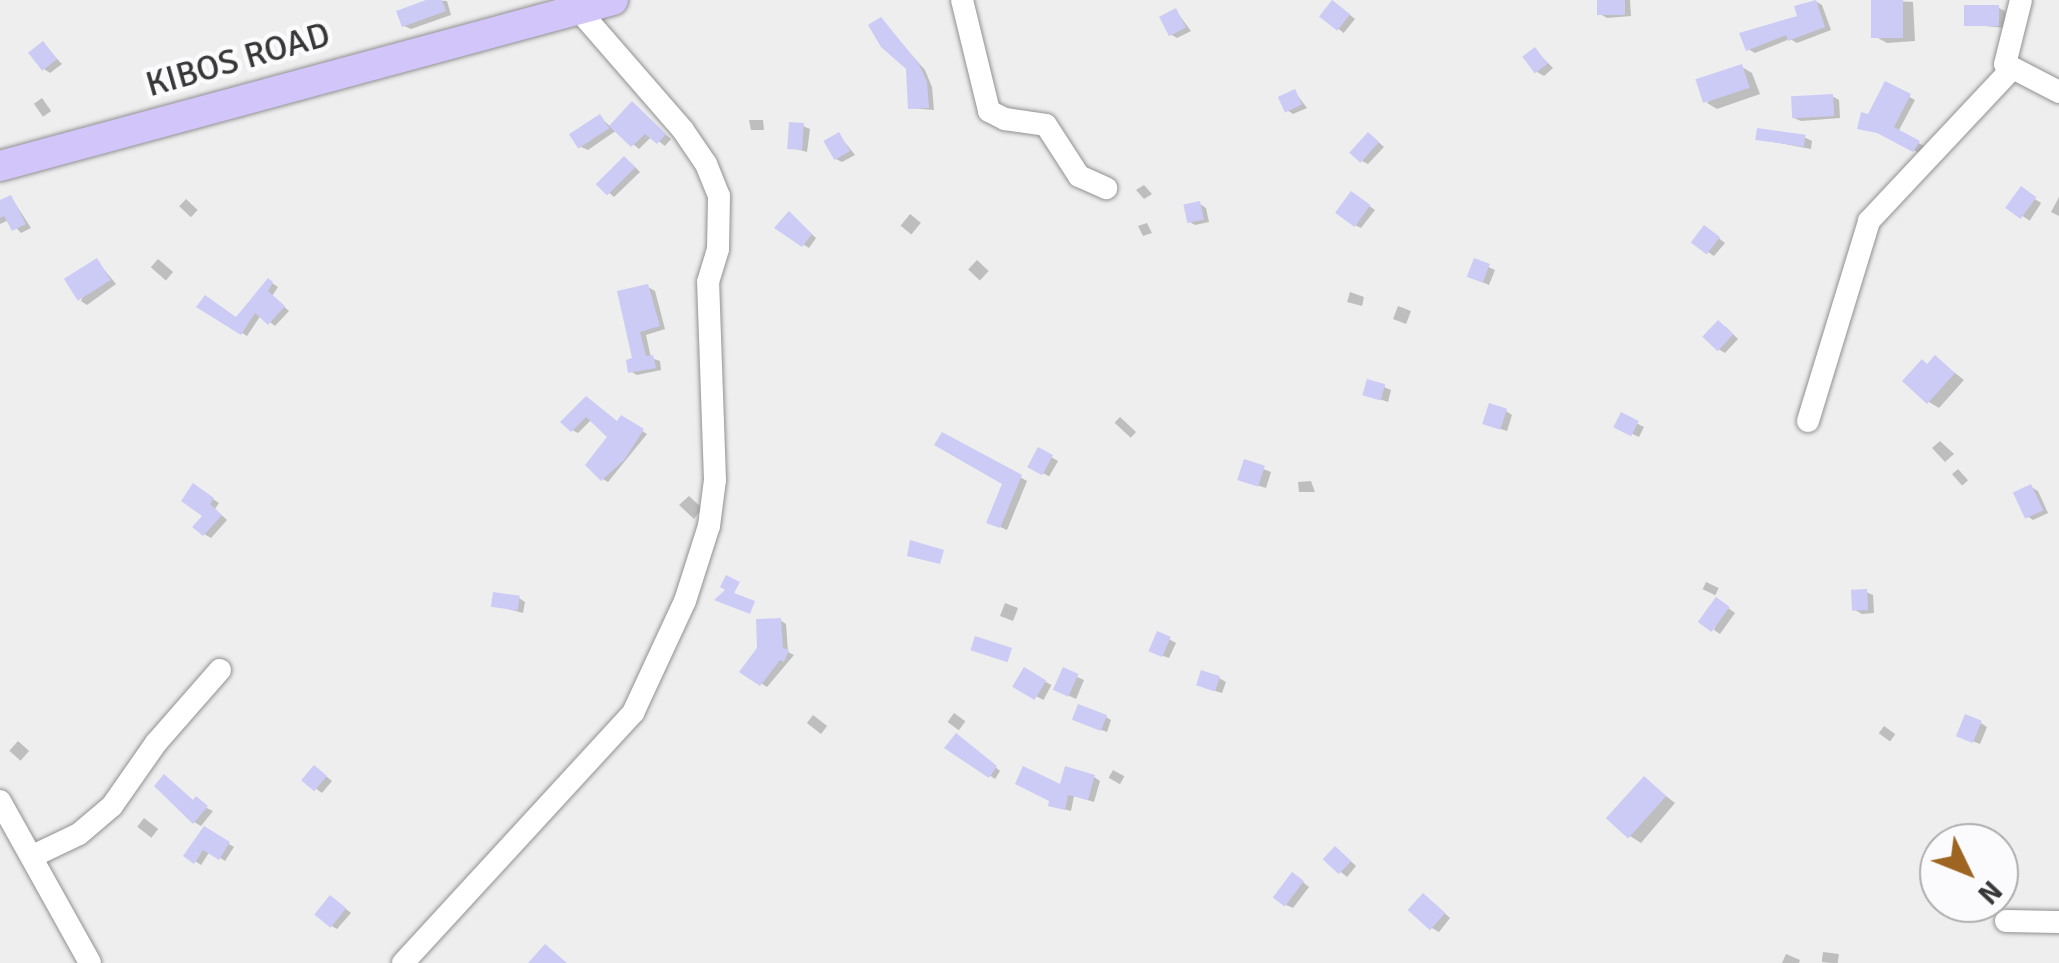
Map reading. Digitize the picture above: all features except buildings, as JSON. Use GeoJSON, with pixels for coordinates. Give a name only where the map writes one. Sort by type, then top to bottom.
{"type":"FeatureCollection","features":[{"type":"Feature","properties":{"kind":"main road","name":"KIBOS ROAD"},"geometry":{"type":"LineString","coordinates":[[0,166],[613,0]]}},
{"type":"Feature","properties":{"kind":"street"},"geometry":{"type":"LineString","coordinates":[[962,0],[989,112],[1005,119],[1046,125],[1080,176],[1106,188]]}},
{"type":"Feature","properties":{"kind":"street"},"geometry":{"type":"LineString","coordinates":[[2021,0],[2005,64],[2059,92]]}},
{"type":"Feature","properties":{"kind":"street"},"geometry":{"type":"LineString","coordinates":[[404,963],[632,714],[685,601],[709,526],[715,480],[708,282],[718,249],[720,196],[706,164],[683,130],[578,9]]}},
{"type":"Feature","properties":{"kind":"street"},"geometry":{"type":"LineString","coordinates":[[1808,421],[1869,221],[2011,70]]}},
{"type":"Feature","properties":{"kind":"street"},"geometry":{"type":"LineString","coordinates":[[33,856],[79,834],[112,806],[156,743],[220,670]]}},
{"type":"Feature","properties":{"kind":"street"},"geometry":{"type":"LineString","coordinates":[[0,801],[90,963]]}},
{"type":"Feature","properties":{"kind":"street"},"geometry":{"type":"LineString","coordinates":[[2019,922],[2059,922]]}}]}
